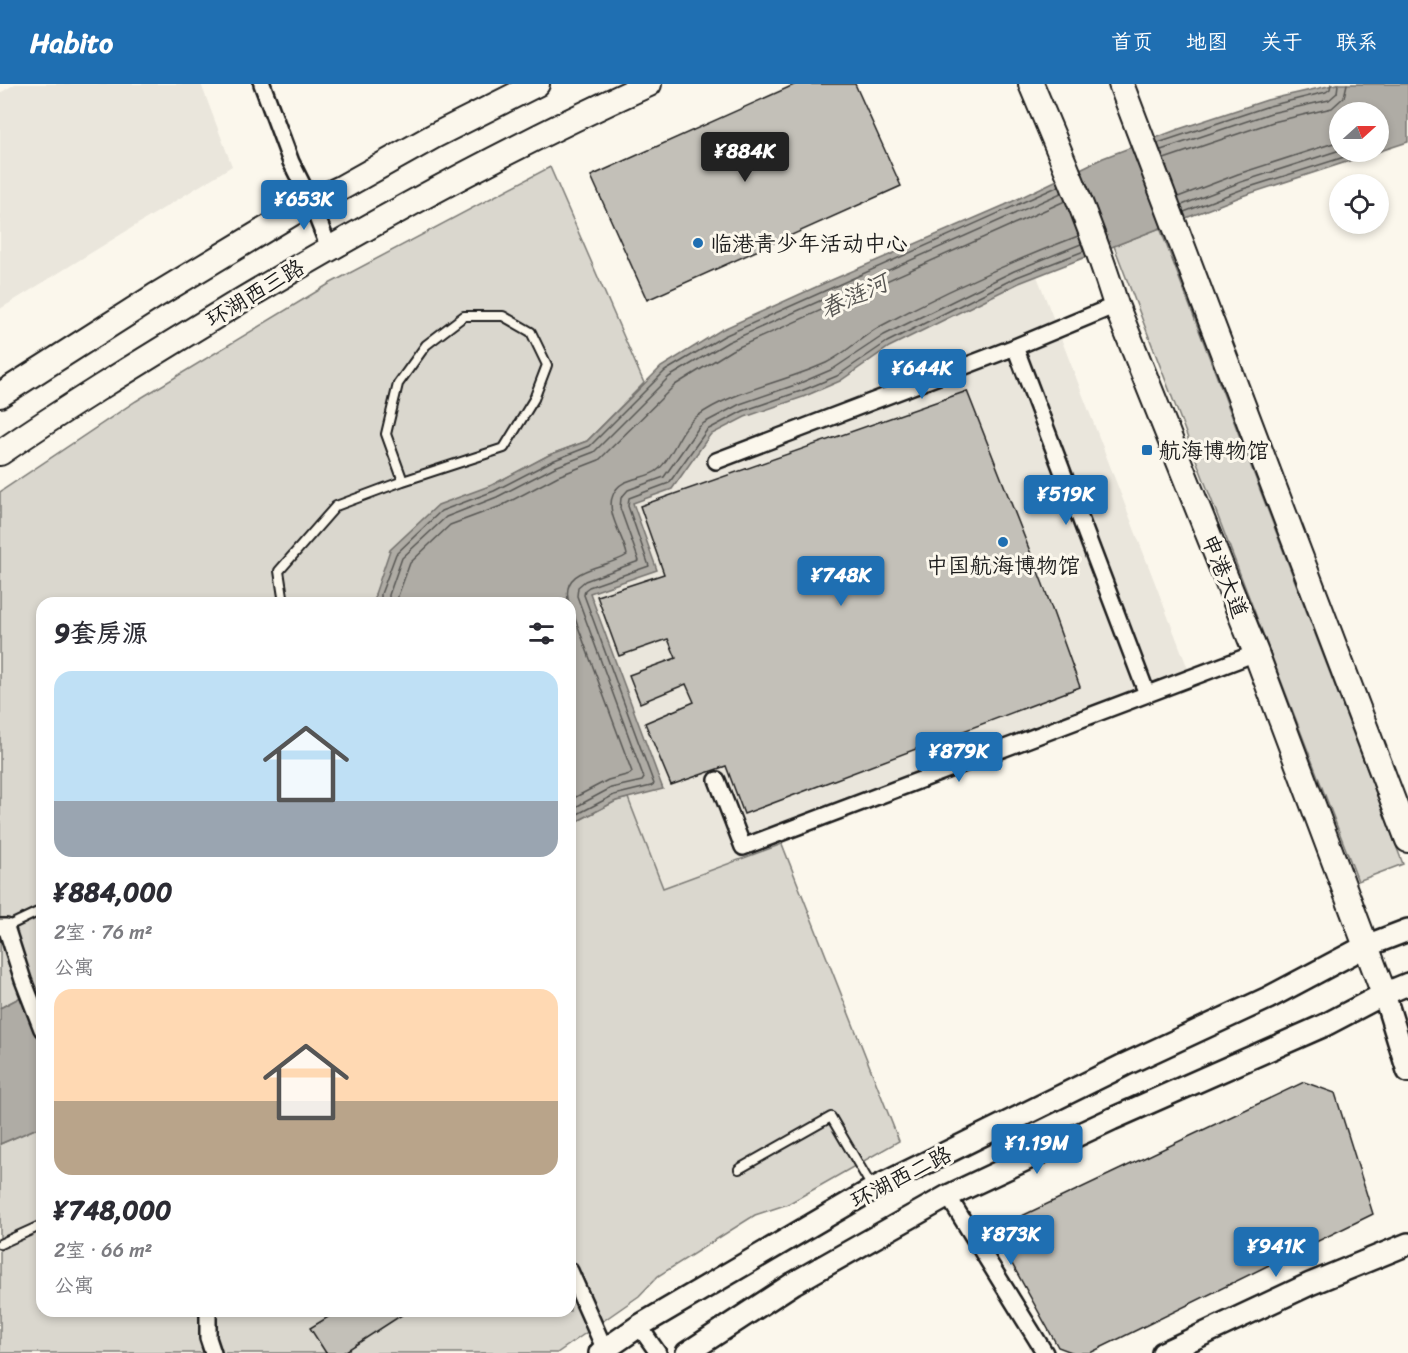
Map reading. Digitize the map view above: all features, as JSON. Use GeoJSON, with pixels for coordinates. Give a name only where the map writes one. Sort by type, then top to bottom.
{"type":"FeatureCollection","features":[{"type":"Feature","properties":{"kind":"main road"},"geometry":{"type":"LineString","coordinates":[[0,395],[155,296],[311,202],[537,84]]}},
{"type":"Feature","properties":{"kind":"main road","name":"环湖西三路"},"geometry":{"type":"LineString","coordinates":[[0,453],[67,408],[329,248],[453,180],[597,107],[649,84]]}},
{"type":"Feature","properties":{"kind":"main road","name":"申港大道"},"geometry":{"type":"LineString","coordinates":[[1031,84],[1066,166],[1116,305],[1256,653],[1384,994],[1408,1071]]}},
{"type":"Feature","properties":{"kind":"main road"},"geometry":{"type":"LineString","coordinates":[[1121,84],[1408,840]]}},
{"type":"Feature","properties":{"kind":"main road","name":"环湖西二路"},"geometry":{"type":"LineString","coordinates":[[603,1352],[639,1326],[873,1189],[1124,1065],[1268,998],[1366,946],[1408,930]]}},
{"type":"Feature","properties":{"kind":"main road","name":"环湖西二路"},"geometry":{"type":"LineString","coordinates":[[687,1353],[794,1283],[948,1196],[1112,1119],[1325,1025],[1408,984]]}},
{"type":"Feature","properties":{"kind":"main road"},"geometry":{"type":"LineString","coordinates":[[1163,1353],[1310,1284],[1408,1244]]}},
{"type":"Feature","properties":{"kind":"street"},"geometry":{"type":"LineString","coordinates":[[262,84],[291,162],[311,202],[329,248]]}},
{"type":"Feature","properties":{"kind":"street"},"geometry":{"type":"LineString","coordinates":[[716,461],[1116,305]]}},
{"type":"Feature","properties":{"kind":"street"},"geometry":{"type":"LineString","coordinates":[[1015,346],[1147,694]]}},
{"type":"Feature","properties":{"kind":"street"},"geometry":{"type":"LineString","coordinates":[[717,780],[743,847],[1256,653]]}},
{"type":"Feature","properties":{"kind":"street"},"geometry":{"type":"LineString","coordinates":[[3,927],[36,1014]]}},
{"type":"Feature","properties":{"kind":"street"},"geometry":{"type":"LineString","coordinates":[[948,1196],[1045,1353]]}},
{"type":"Feature","properties":{"kind":"street"},"geometry":{"type":"LineString","coordinates":[[576,1286],[603,1352]]}},
{"type":"Feature","properties":{"kind":"street"},"geometry":{"type":"LineString","coordinates":[[208,1317],[208,1338],[213,1353]]}},
{"type":"Feature","properties":{"kind":"street"},"geometry":{"type":"LineString","coordinates":[[639,1326],[658,1353]]}},
{"type":"Feature","properties":{"kind":"lane"},"geometry":{"type":"LineString","coordinates":[[283,597],[279,571],[336,506],[504,448],[534,399],[547,365],[531,332],[504,315],[464,316],[426,345],[398,384],[386,434],[403,481]]}},
{"type":"Feature","properties":{"kind":"lane"},"geometry":{"type":"LineString","coordinates":[[3,927],[36,913]]}},
{"type":"Feature","properties":{"kind":"lane"},"geometry":{"type":"LineString","coordinates":[[739,1169],[831,1117],[873,1189]]}},
{"type":"Feature","properties":{"kind":"lane"},"geometry":{"type":"LineString","coordinates":[[0,1244],[36,1228]]}},
{"type":"Feature","properties":{"kind":"shaded area"},"geometry":{"type":"Polygon","coordinates":[[[15,84],[201,84],[232,166],[0,309],[0,93],[15,84]]]}},
{"type":"Feature","properties":{"kind":"shaded area"},"geometry":{"type":"Polygon","coordinates":[[[550,167],[644,383],[587,441],[549,455],[492,485],[375,594],[375,597],[36,597],[36,989],[0,1008],[0,492],[136,401],[329,284],[550,167]]]}},
{"type":"Feature","properties":{"kind":"shaded area"},"geometry":{"type":"Polygon","coordinates":[[[1160,228],[1403,864],[1358,881],[1114,246],[1160,228]]]}},
{"type":"Feature","properties":{"kind":"shaded area"},"geometry":{"type":"Polygon","coordinates":[[[1037,276],[1195,687],[663,888],[628,798],[662,789],[590,593],[657,570],[633,503],[672,489],[710,435],[745,417],[803,397],[840,381],[889,347],[1037,276]]]}},
{"type":"Feature","properties":{"kind":"shaded area"},"geometry":{"type":"Polygon","coordinates":[[[628,798],[663,888],[782,844],[899,1141],[788,1204],[755,1215],[658,1276],[639,1296],[557,1353],[0,1353],[0,1144],[36,1129],[36,1317],[576,1317],[576,822],[616,801],[628,798]]]}},
{"type":"Feature","properties":{"kind":"water","name":"春涟河"},"geometry":{"type":"Polygon","coordinates":[[[1337,84],[1408,84],[1408,142],[1389,148],[1389,102],[1329,102],[1329,162],[1346,162],[1245,195],[1019,283],[889,347],[840,381],[803,397],[745,417],[710,435],[672,489],[633,503],[657,570],[590,593],[663,789],[616,801],[576,822],[576,597],[375,597],[390,550],[438,505],[492,485],[549,455],[587,441],[661,367],[721,330],[1005,205],[1103,158],[1179,129],[1267,100],[1337,84]]]}},
{"type":"Feature","properties":{"kind":"water"},"geometry":{"type":"Polygon","coordinates":[[[36,989],[36,1129],[0,1144],[0,1008],[36,989]]]}},
{"type":"Feature","properties":{"kind":"building","name":"临港青少年活动中心"},"geometry":{"type":"Polygon","coordinates":[[[796,84],[855,84],[901,186],[647,300],[591,176],[796,84]]]}},
{"type":"Feature","properties":{"kind":"building","name":"中国航海博物馆"},"geometry":{"type":"Polygon","coordinates":[[[967,391],[1044,587],[1080,687],[744,814],[726,766],[671,785],[645,723],[694,702],[686,684],[640,703],[629,675],[676,658],[668,639],[619,656],[597,596],[664,574],[640,506],[967,391]]]}},
{"type":"Feature","properties":{"kind":"building"},"geometry":{"type":"Polygon","coordinates":[[[1304,1082],[1335,1093],[1373,1214],[1090,1353],[1074,1353],[1058,1347],[1001,1244],[1003,1225],[1304,1082]]]}},
{"type":"Feature","properties":{"kind":"building"},"geometry":{"type":"Polygon","coordinates":[[[328,1317],[399,1317],[343,1353],[326,1353],[310,1328],[328,1317]]]}},
{"type":"Feature","properties":{"kind":"place","name":"临港青少年活动中心"},"geometry":{"type":"Point","coordinates":[698,243]}},
{"type":"Feature","properties":{"kind":"place","name":"航海博物馆"},"geometry":{"type":"Point","coordinates":[1147,450]}},
{"type":"Feature","properties":{"kind":"place","name":"中国航海博物馆"},"geometry":{"type":"Point","coordinates":[1003,542]}}]}
